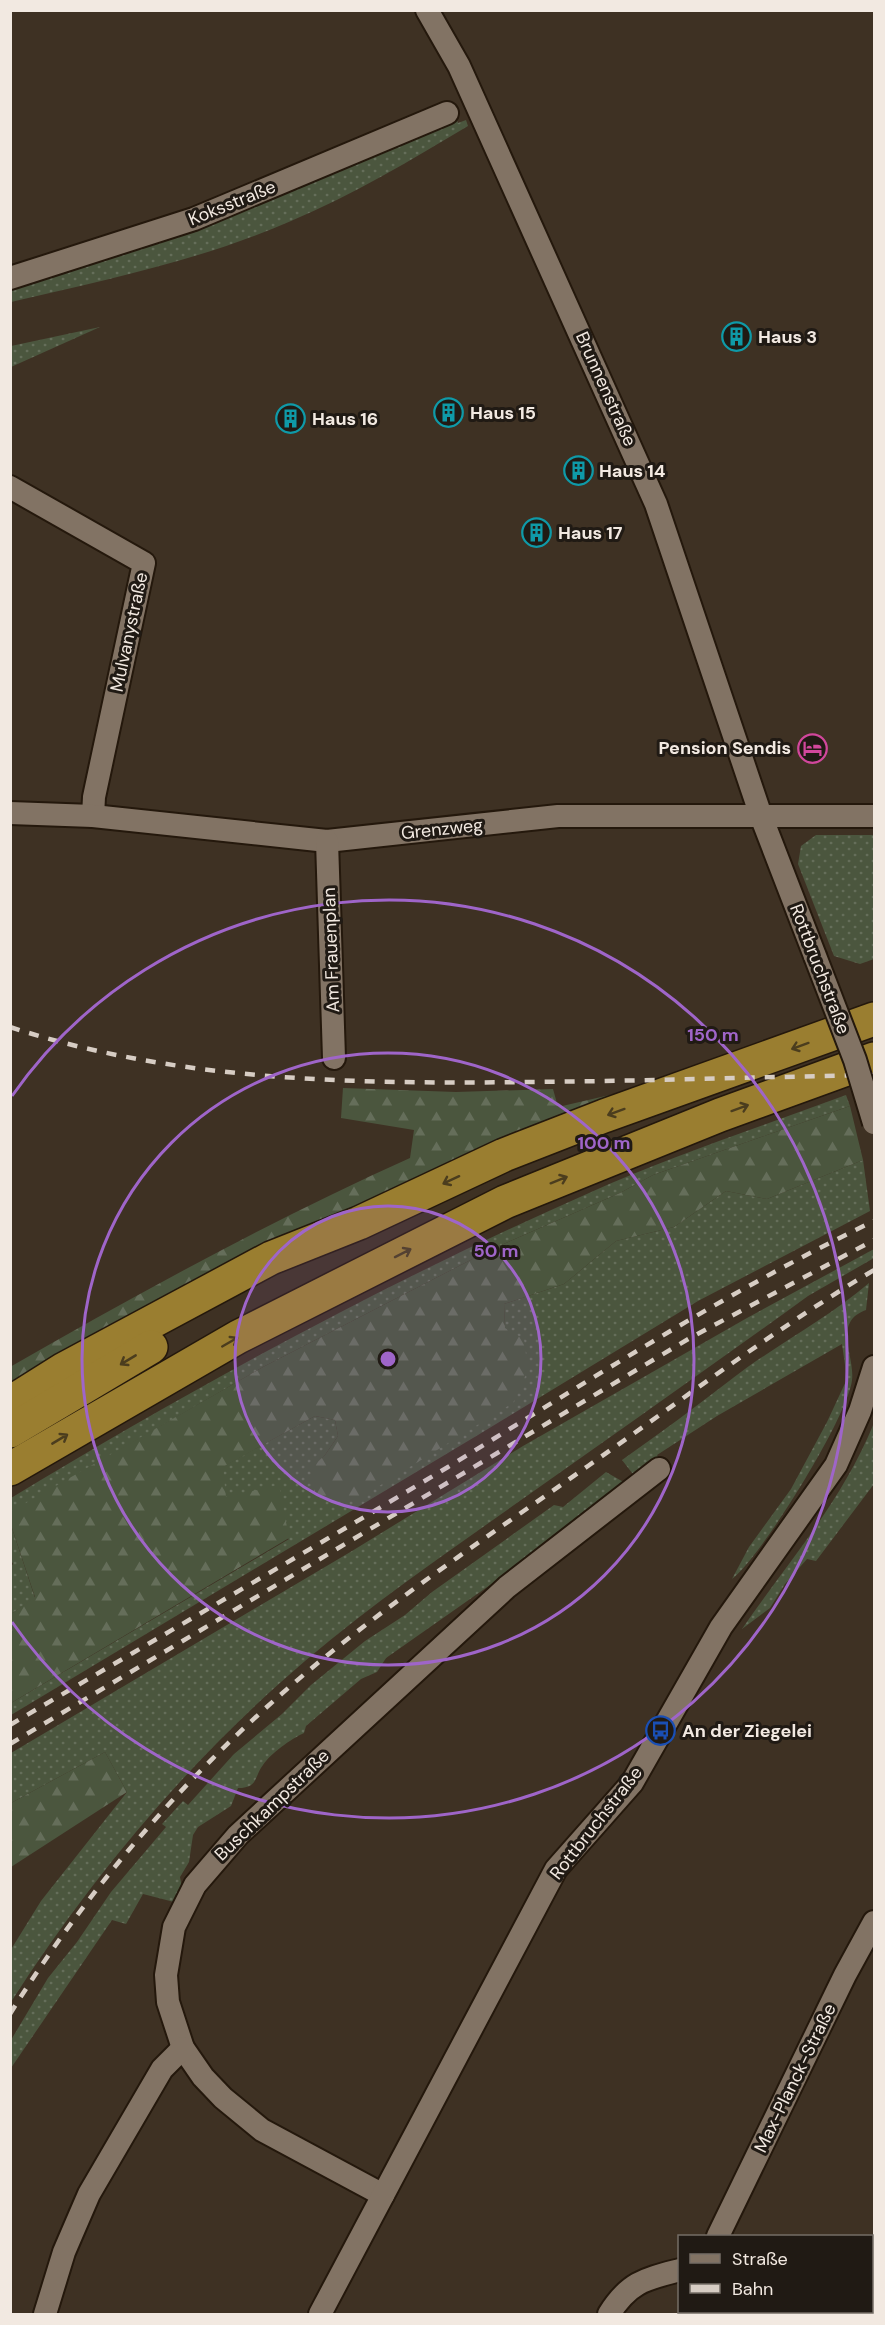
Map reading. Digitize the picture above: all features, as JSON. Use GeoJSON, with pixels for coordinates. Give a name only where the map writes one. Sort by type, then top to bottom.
{"type":"FeatureCollection","features":[{"type":"Feature","properties":{"kind":"highway"},"geometry":{"type":"LineString","coordinates":[[10,1403],[64,1369],[271,1258],[359,1223],[504,1155],[604,1116],[874,1019]]}},
{"type":"Feature","properties":{"kind":"highway"},"geometry":{"type":"LineString","coordinates":[[10,1469],[238,1336],[505,1202],[720,1116],[874,1059]]}},
{"type":"Feature","properties":{"kind":"highway"},"geometry":{"type":"LineString","coordinates":[[10,1431],[359,1223]]}},
{"type":"Feature","properties":{"kind":"street","name":"Brunnenstraße"},"geometry":{"type":"LineString","coordinates":[[427,10],[459,66],[649,486],[678,565],[761,816]]}},
{"type":"Feature","properties":{"kind":"street","name":"Koksstraße"},"geometry":{"type":"LineString","coordinates":[[10,278],[194,219],[447,113]]}},
{"type":"Feature","properties":{"kind":"street","name":"Mulvanystraße"},"geometry":{"type":"LineString","coordinates":[[10,487],[144,563],[94,797],[93,816]]}},
{"type":"Feature","properties":{"kind":"street","name":"Grenzweg"},"geometry":{"type":"LineString","coordinates":[[10,813],[93,816],[327,841],[558,816],[874,816]]}},
{"type":"Feature","properties":{"kind":"street","name":"Rottbruchstraße"},"geometry":{"type":"LineString","coordinates":[[761,816],[855,1060],[874,1123]]}},
{"type":"Feature","properties":{"kind":"street","name":"Am Frauenplan"},"geometry":{"type":"LineString","coordinates":[[327,841],[334,1058]]}},
{"type":"Feature","properties":{"kind":"street","name":"Rottbruchstraße"},"geometry":{"type":"LineString","coordinates":[[320,2314],[556,1869],[632,1783],[721,1627],[836,1465],[860,1411],[874,1367]]}},
{"type":"Feature","properties":{"kind":"street","name":"Buschkampstraße"},"geometry":{"type":"LineString","coordinates":[[183,2048],[168,2002],[168,1953],[174,1927],[183,1905],[213,1862],[238,1835],[507,1587],[659,1469]]}},
{"type":"Feature","properties":{"kind":"street","name":"Max-Planck-Straße"},"geometry":{"type":"LineString","coordinates":[[718,2235],[845,1975],[874,1922]]}},
{"type":"Feature","properties":{"kind":"street"},"geometry":{"type":"LineString","coordinates":[[45,2314],[64,2252],[89,2194],[162,2069],[183,2048],[203,2077],[223,2098],[262,2130],[383,2195]]}},
{"type":"Feature","properties":{"kind":"street"},"geometry":{"type":"LineString","coordinates":[[609,2314],[626,2290],[638,2283],[678,2271]]}},
{"type":"Feature","properties":{"kind":"green space"},"geometry":{"type":"Polygon","coordinates":[[[457,120],[458,123],[466,120],[468,126],[359,188],[314,211],[257,235],[153,268],[11,302],[11,288],[292,189],[457,120]]]}},
{"type":"Feature","properties":{"kind":"green space"},"geometry":{"type":"Polygon","coordinates":[[[100,327],[11,367],[11,346],[100,327]]]}},
{"type":"Feature","properties":{"kind":"green space"},"geometry":{"type":"Polygon","coordinates":[[[816,835],[874,835],[874,959],[860,964],[834,956],[798,864],[801,846],[816,835]]]}},
{"type":"Feature","properties":{"kind":"green space"},"geometry":{"type":"Polygon","coordinates":[[[343,1088],[456,1092],[553,1089],[558,1107],[614,1094],[413,1183],[11,1396],[10,1367],[207,1258],[308,1206],[410,1158],[414,1130],[341,1118],[343,1088]]]}},
{"type":"Feature","properties":{"kind":"green space"},"geometry":{"type":"Polygon","coordinates":[[[846,1095],[850,1106],[653,1175],[620,1193],[492,1249],[263,1367],[11,1513],[11,1498],[223,1375],[367,1298],[620,1179],[846,1095]]]}},
{"type":"Feature","properties":{"kind":"green space"},"geometry":{"type":"Polygon","coordinates":[[[850,1106],[863,1160],[767,1199],[726,1191],[674,1227],[616,1241],[564,1284],[504,1304],[505,1328],[524,1339],[528,1370],[513,1403],[355,1501],[338,1501],[316,1495],[310,1469],[325,1455],[338,1436],[335,1420],[315,1416],[223,1467],[226,1497],[279,1485],[289,1538],[11,1703],[11,1614],[35,1597],[11,1525],[12,1511],[263,1367],[492,1249],[620,1193],[653,1175],[850,1106]]]}},
{"type":"Feature","properties":{"kind":"green space"},"geometry":{"type":"Polygon","coordinates":[[[863,1160],[870,1211],[698,1301],[11,1715],[11,1703],[289,1539],[225,1497],[222,1467],[315,1416],[335,1420],[338,1436],[325,1455],[311,1469],[505,1329],[504,1304],[564,1284],[616,1241],[674,1227],[726,1191],[767,1199],[863,1160]]]}},
{"type":"Feature","properties":{"kind":"green space"},"geometry":{"type":"Polygon","coordinates":[[[874,1249],[874,1258],[808,1296],[388,1595],[307,1659],[205,1755],[135,1833],[70,1916],[11,2002],[10,1951],[41,1901],[127,1792],[105,1752],[11,1803],[11,1753],[352,1551],[523,1446],[747,1318],[874,1249]]]}},
{"type":"Feature","properties":{"kind":"green space"},"geometry":{"type":"Polygon","coordinates":[[[869,1283],[866,1310],[856,1315],[847,1331],[852,1380],[836,1424],[782,1516],[745,1566],[732,1579],[749,1547],[791,1489],[827,1422],[847,1379],[842,1344],[717,1416],[657,1455],[660,1460],[636,1478],[622,1460],[750,1366],[869,1283]]]}},
{"type":"Feature","properties":{"kind":"green space"},"geometry":{"type":"Polygon","coordinates":[[[874,1423],[874,1484],[816,1561],[807,1559],[785,1584],[770,1608],[742,1629],[814,1530],[846,1479],[874,1423]]]}},
{"type":"Feature","properties":{"kind":"green space"},"geometry":{"type":"Polygon","coordinates":[[[606,1472],[627,1484],[523,1562],[386,1658],[377,1672],[361,1679],[306,1726],[304,1733],[271,1756],[260,1769],[252,1784],[238,1788],[231,1806],[198,1827],[193,1835],[189,1862],[180,1877],[182,1888],[174,1902],[143,1894],[126,1924],[112,1920],[11,2068],[11,2040],[48,1978],[77,1942],[111,1892],[166,1827],[162,1824],[183,1801],[188,1805],[234,1754],[282,1714],[311,1685],[365,1641],[405,1615],[432,1592],[554,1505],[563,1507],[606,1472]]]}},
{"type":"Feature","properties":{"kind":"green space"},"geometry":{"type":"Polygon","coordinates":[[[11,1525],[35,1598],[11,1614],[10,1567],[13,1564],[11,1525]]]}},
{"type":"Feature","properties":{"kind":"green space"},"geometry":{"type":"Polygon","coordinates":[[[105,1752],[127,1792],[11,1867],[11,1803],[105,1752]]]}},
{"type":"Feature","properties":{"kind":"railway"},"geometry":{"type":"LineString","coordinates":[[10,1027],[73,1045],[138,1059],[202,1069],[333,1080],[530,1082],[874,1075]]}},
{"type":"Feature","properties":{"kind":"railway"},"geometry":{"type":"LineString","coordinates":[[10,1725],[394,1500],[711,1307],[874,1221]]}},
{"type":"Feature","properties":{"kind":"railway"},"geometry":{"type":"LineString","coordinates":[[10,1744],[690,1338],[874,1240]]}},
{"type":"Feature","properties":{"kind":"railway"},"geometry":{"type":"LineString","coordinates":[[10,2014],[68,1928],[132,1846],[203,1769],[278,1697],[352,1635],[430,1577],[765,1341],[874,1270]]}},
{"type":"Feature","properties":{"kind":"place","name":"Haus 3"},"geometry":{"type":"Point","coordinates":[737,337]}},
{"type":"Feature","properties":{"kind":"place","name":"Haus 15"},"geometry":{"type":"Point","coordinates":[449,413]}},
{"type":"Feature","properties":{"kind":"place","name":"Haus 16"},"geometry":{"type":"Point","coordinates":[291,419]}},
{"type":"Feature","properties":{"kind":"place","name":"Haus 14"},"geometry":{"type":"Point","coordinates":[578,471]}},
{"type":"Feature","properties":{"kind":"place","name":"Haus 17"},"geometry":{"type":"Point","coordinates":[537,533]}},
{"type":"Feature","properties":{"kind":"place","name":"Pension Sendis"},"geometry":{"type":"Point","coordinates":[812,748]}},
{"type":"Feature","properties":{"kind":"place","name":"An der Ziegelei"},"geometry":{"type":"Point","coordinates":[661,1731]}}]}
